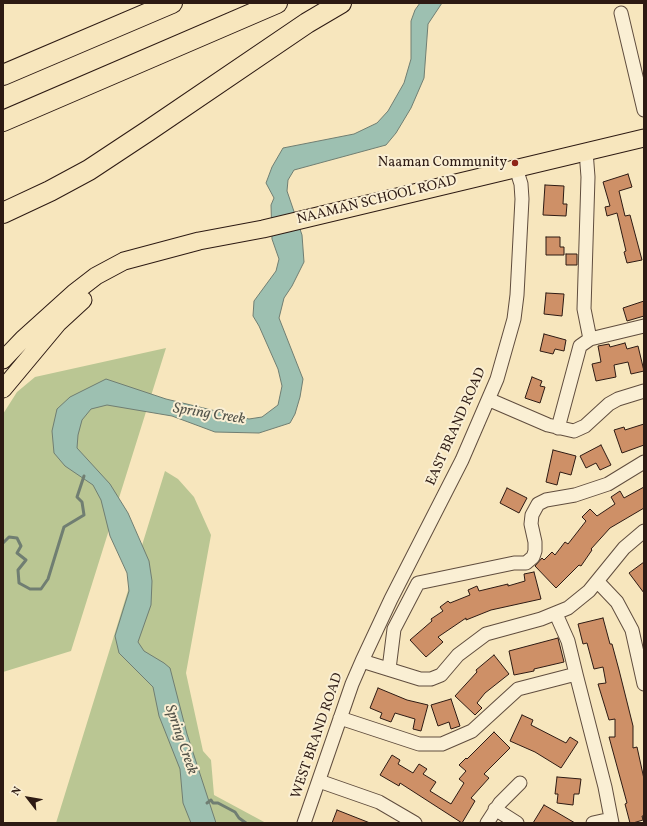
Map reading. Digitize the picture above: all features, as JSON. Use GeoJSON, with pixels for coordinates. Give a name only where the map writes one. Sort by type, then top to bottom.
{"type":"FeatureCollection","features":[{"type":"Feature","properties":{"kind":"highway"},"geometry":{"type":"LineString","coordinates":[[3,75],[172,3]]}},
{"type":"Feature","properties":{"kind":"highway"},"geometry":{"type":"LineString","coordinates":[[3,121],[277,3]]}},
{"type":"Feature","properties":{"kind":"highway"},"geometry":{"type":"LineString","coordinates":[[3,213],[50,191],[89,170],[307,23],[341,3]]}},
{"type":"Feature","properties":{"kind":"main road","name":"NAAMAN SCHOOL ROAD"},"geometry":{"type":"LineString","coordinates":[[3,360],[55,309],[96,276],[124,261],[199,241],[263,229],[644,138]]}},
{"type":"Feature","properties":{"kind":"main road"},"geometry":{"type":"LineString","coordinates":[[3,389],[58,323],[74,307],[111,279],[157,252]]}},
{"type":"Feature","properties":{"kind":"street"},"geometry":{"type":"LineString","coordinates":[[621,13],[644,110]]}},
{"type":"Feature","properties":{"kind":"street"},"geometry":{"type":"LineString","coordinates":[[586,151],[588,177],[584,309],[590,339]]}},
{"type":"Feature","properties":{"kind":"street","name":"EAST BRAND ROAD"},"geometry":{"type":"LineString","coordinates":[[362,661],[490,400],[504,358],[514,319],[517,295],[522,199],[521,184],[516,168]]}},
{"type":"Feature","properties":{"kind":"street"},"geometry":{"type":"LineString","coordinates":[[558,428],[580,346],[590,339],[644,326]]}},
{"type":"Feature","properties":{"kind":"street"},"geometry":{"type":"LineString","coordinates":[[490,400],[558,428],[574,431],[585,426],[609,404],[618,399],[644,391]]}},
{"type":"Feature","properties":{"kind":"street"},"geometry":{"type":"LineString","coordinates":[[389,669],[394,629],[418,583],[514,563],[526,563],[533,557],[535,551],[535,542],[531,524],[532,515],[538,504],[546,500],[575,495],[608,484],[644,462]]}},
{"type":"Feature","properties":{"kind":"street"},"geometry":{"type":"LineString","coordinates":[[362,661],[420,679],[431,679],[441,674],[458,655],[486,634],[556,614],[579,600],[598,582],[624,548],[644,531]]}},
{"type":"Feature","properties":{"kind":"street"},"geometry":{"type":"LineString","coordinates":[[598,582],[617,602],[632,630],[644,684]]}},
{"type":"Feature","properties":{"kind":"street"},"geometry":{"type":"LineString","coordinates":[[556,614],[568,641],[605,787],[611,821],[593,823]]}},
{"type":"Feature","properties":{"kind":"street","name":"WEST BRAND ROAD"},"geometry":{"type":"LineString","coordinates":[[304,823],[340,718],[362,661]]}},
{"type":"Feature","properties":{"kind":"street"},"geometry":{"type":"LineString","coordinates":[[340,718],[419,744],[442,744],[472,731],[518,688],[576,674]]}},
{"type":"Feature","properties":{"kind":"street"},"geometry":{"type":"LineString","coordinates":[[319,782],[379,802],[415,823]]}},
{"type":"Feature","properties":{"kind":"street"},"geometry":{"type":"LineString","coordinates":[[487,823],[495,809],[520,783]]}},
{"type":"Feature","properties":{"kind":"street"},"geometry":{"type":"LineString","coordinates":[[495,809],[517,823]]}},
{"type":"Feature","properties":{"kind":"green space"},"geometry":{"type":"Polygon","coordinates":[[[166,348],[71,651],[3,672],[3,414],[17,392],[35,377],[166,348]]]}},
{"type":"Feature","properties":{"kind":"green space"},"geometry":{"type":"Polygon","coordinates":[[[165,471],[178,479],[194,497],[211,535],[186,673],[203,751],[211,760],[214,795],[266,823],[56,823],[165,471]]]}},
{"type":"Feature","properties":{"kind":"water","name":"Spring Creek"},"geometry":{"type":"Polygon","coordinates":[[[420,3],[442,3],[428,24],[424,78],[411,108],[396,133],[386,145],[294,170],[288,180],[287,191],[302,235],[304,262],[284,298],[279,318],[303,379],[295,414],[290,423],[259,433],[215,432],[172,416],[107,405],[91,409],[82,420],[78,435],[77,448],[110,484],[128,513],[149,561],[152,581],[151,605],[138,642],[144,651],[170,668],[187,734],[216,823],[191,823],[183,803],[180,769],[159,716],[153,687],[119,653],[115,636],[129,591],[127,573],[110,536],[101,500],[93,485],[65,466],[54,453],[52,431],[57,409],[70,397],[106,379],[166,399],[249,419],[262,417],[278,405],[282,386],[278,369],[253,316],[254,301],[276,271],[279,259],[272,239],[271,205],[274,198],[266,183],[272,167],[283,148],[354,134],[377,123],[388,111],[404,83],[411,59],[411,21],[415,10],[420,3]]]}},
{"type":"Feature","properties":{"kind":"building"},"geometry":{"type":"Polygon","coordinates":[[[628,174],[632,187],[619,191],[625,216],[630,215],[642,260],[627,263],[624,252],[626,251],[617,213],[607,216],[605,207],[610,206],[603,182],[628,174]]]}},
{"type":"Feature","properties":{"kind":"building"},"geometry":{"type":"Polygon","coordinates":[[[545,185],[564,186],[563,204],[567,204],[566,216],[543,215],[545,185]]]}},
{"type":"Feature","properties":{"kind":"building"},"geometry":{"type":"Polygon","coordinates":[[[546,237],[560,237],[560,247],[564,247],[564,255],[546,255],[546,237]]]}},
{"type":"Feature","properties":{"kind":"building"},"geometry":{"type":"Polygon","coordinates":[[[566,254],[577,254],[577,265],[566,265],[566,254]]]}},
{"type":"Feature","properties":{"kind":"building"},"geometry":{"type":"Polygon","coordinates":[[[546,293],[564,294],[562,316],[544,314],[546,293]]]}},
{"type":"Feature","properties":{"kind":"building"},"geometry":{"type":"Polygon","coordinates":[[[644,301],[644,316],[627,321],[623,308],[644,301]]]}},
{"type":"Feature","properties":{"kind":"building"},"geometry":{"type":"Polygon","coordinates":[[[544,334],[566,340],[564,351],[555,349],[553,354],[540,351],[544,334]]]}},
{"type":"Feature","properties":{"kind":"building"},"geometry":{"type":"Polygon","coordinates":[[[625,343],[627,349],[638,346],[644,371],[631,374],[628,362],[614,365],[616,377],[596,381],[592,364],[601,362],[598,346],[609,344],[610,347],[625,343]]]}},
{"type":"Feature","properties":{"kind":"building"},"geometry":{"type":"Polygon","coordinates":[[[532,377],[542,381],[540,386],[545,387],[540,403],[525,398],[532,377]]]}},
{"type":"Feature","properties":{"kind":"building"},"geometry":{"type":"Polygon","coordinates":[[[644,424],[644,445],[622,453],[614,430],[624,427],[625,430],[644,424]]]}},
{"type":"Feature","properties":{"kind":"building"},"geometry":{"type":"Polygon","coordinates":[[[601,445],[611,465],[600,470],[596,463],[586,468],[580,456],[601,445]]]}},
{"type":"Feature","properties":{"kind":"building"},"geometry":{"type":"Polygon","coordinates":[[[553,450],[576,456],[571,475],[560,472],[557,485],[546,482],[553,450]]]}},
{"type":"Feature","properties":{"kind":"building"},"geometry":{"type":"Polygon","coordinates":[[[644,487],[644,508],[610,528],[591,549],[592,550],[581,566],[579,565],[556,588],[535,566],[542,558],[544,560],[552,552],[555,555],[565,542],[568,544],[586,521],[582,517],[590,509],[597,516],[615,504],[611,497],[620,491],[624,498],[644,487]]]}},
{"type":"Feature","properties":{"kind":"building"},"geometry":{"type":"Polygon","coordinates":[[[507,488],[527,498],[519,513],[500,503],[507,488]]]}},
{"type":"Feature","properties":{"kind":"building"},"geometry":{"type":"Polygon","coordinates":[[[644,562],[644,593],[629,573],[644,562]]]}},
{"type":"Feature","properties":{"kind":"building"},"geometry":{"type":"Polygon","coordinates":[[[534,572],[541,599],[491,610],[466,620],[466,618],[438,637],[443,642],[426,657],[410,640],[432,621],[431,619],[443,611],[440,607],[448,601],[450,603],[470,595],[468,590],[477,586],[479,591],[508,584],[508,586],[525,581],[524,574],[534,572]]]}},
{"type":"Feature","properties":{"kind":"building"},"geometry":{"type":"Polygon","coordinates":[[[603,618],[610,644],[612,644],[633,726],[633,748],[637,747],[644,779],[643,820],[633,823],[630,823],[625,804],[627,803],[609,737],[615,737],[615,719],[609,720],[598,684],[606,683],[603,667],[594,669],[587,643],[583,644],[578,624],[603,618]]]}},
{"type":"Feature","properties":{"kind":"building"},"geometry":{"type":"Polygon","coordinates":[[[558,638],[564,662],[514,675],[509,651],[558,638]]]}},
{"type":"Feature","properties":{"kind":"building"},"geometry":{"type":"Polygon","coordinates":[[[494,655],[509,674],[485,693],[477,703],[482,708],[475,715],[455,696],[477,672],[476,670],[494,655]]]}},
{"type":"Feature","properties":{"kind":"building"},"geometry":{"type":"Polygon","coordinates":[[[378,688],[407,700],[428,705],[421,731],[413,729],[415,719],[395,713],[391,722],[380,718],[382,713],[370,708],[378,688]]]}},
{"type":"Feature","properties":{"kind":"building"},"geometry":{"type":"Polygon","coordinates":[[[451,699],[460,726],[451,729],[449,722],[438,726],[431,705],[451,699]]]}},
{"type":"Feature","properties":{"kind":"building"},"geometry":{"type":"Polygon","coordinates":[[[522,715],[533,720],[531,725],[566,743],[570,737],[578,742],[561,768],[535,752],[510,741],[522,715]]]}},
{"type":"Feature","properties":{"kind":"building"},"geometry":{"type":"Polygon","coordinates":[[[494,732],[510,748],[484,774],[489,778],[471,798],[475,801],[462,823],[400,783],[399,786],[380,775],[392,755],[400,760],[398,764],[413,773],[419,764],[427,769],[423,774],[436,782],[430,791],[451,804],[464,783],[459,779],[466,771],[459,765],[494,732]]]}},
{"type":"Feature","properties":{"kind":"building"},"geometry":{"type":"Polygon","coordinates":[[[557,777],[581,779],[579,794],[574,794],[573,805],[557,803],[558,794],[555,794],[557,777]]]}},
{"type":"Feature","properties":{"kind":"building"},"geometry":{"type":"Polygon","coordinates":[[[544,805],[558,813],[575,823],[533,823],[544,805]]]}},
{"type":"Feature","properties":{"kind":"building"},"geometry":{"type":"Polygon","coordinates":[[[337,810],[370,823],[332,823],[337,810]]]}},
{"type":"Feature","properties":{"kind":"waterway"},"geometry":{"type":"LineString","coordinates":[[3,543],[9,537],[17,538],[21,546],[17,553],[26,560],[18,570],[19,583],[30,589],[41,589],[48,579],[64,527],[84,515],[82,502],[77,497],[84,476]]}},
{"type":"Feature","properties":{"kind":"waterway"},"geometry":{"type":"LineString","coordinates":[[207,803],[211,800],[213,803],[218,803],[235,812],[239,818],[246,823]]}},
{"type":"Feature","properties":{"kind":"place","name":"Naaman Community"},"geometry":{"type":"Point","coordinates":[515,163]}}]}
